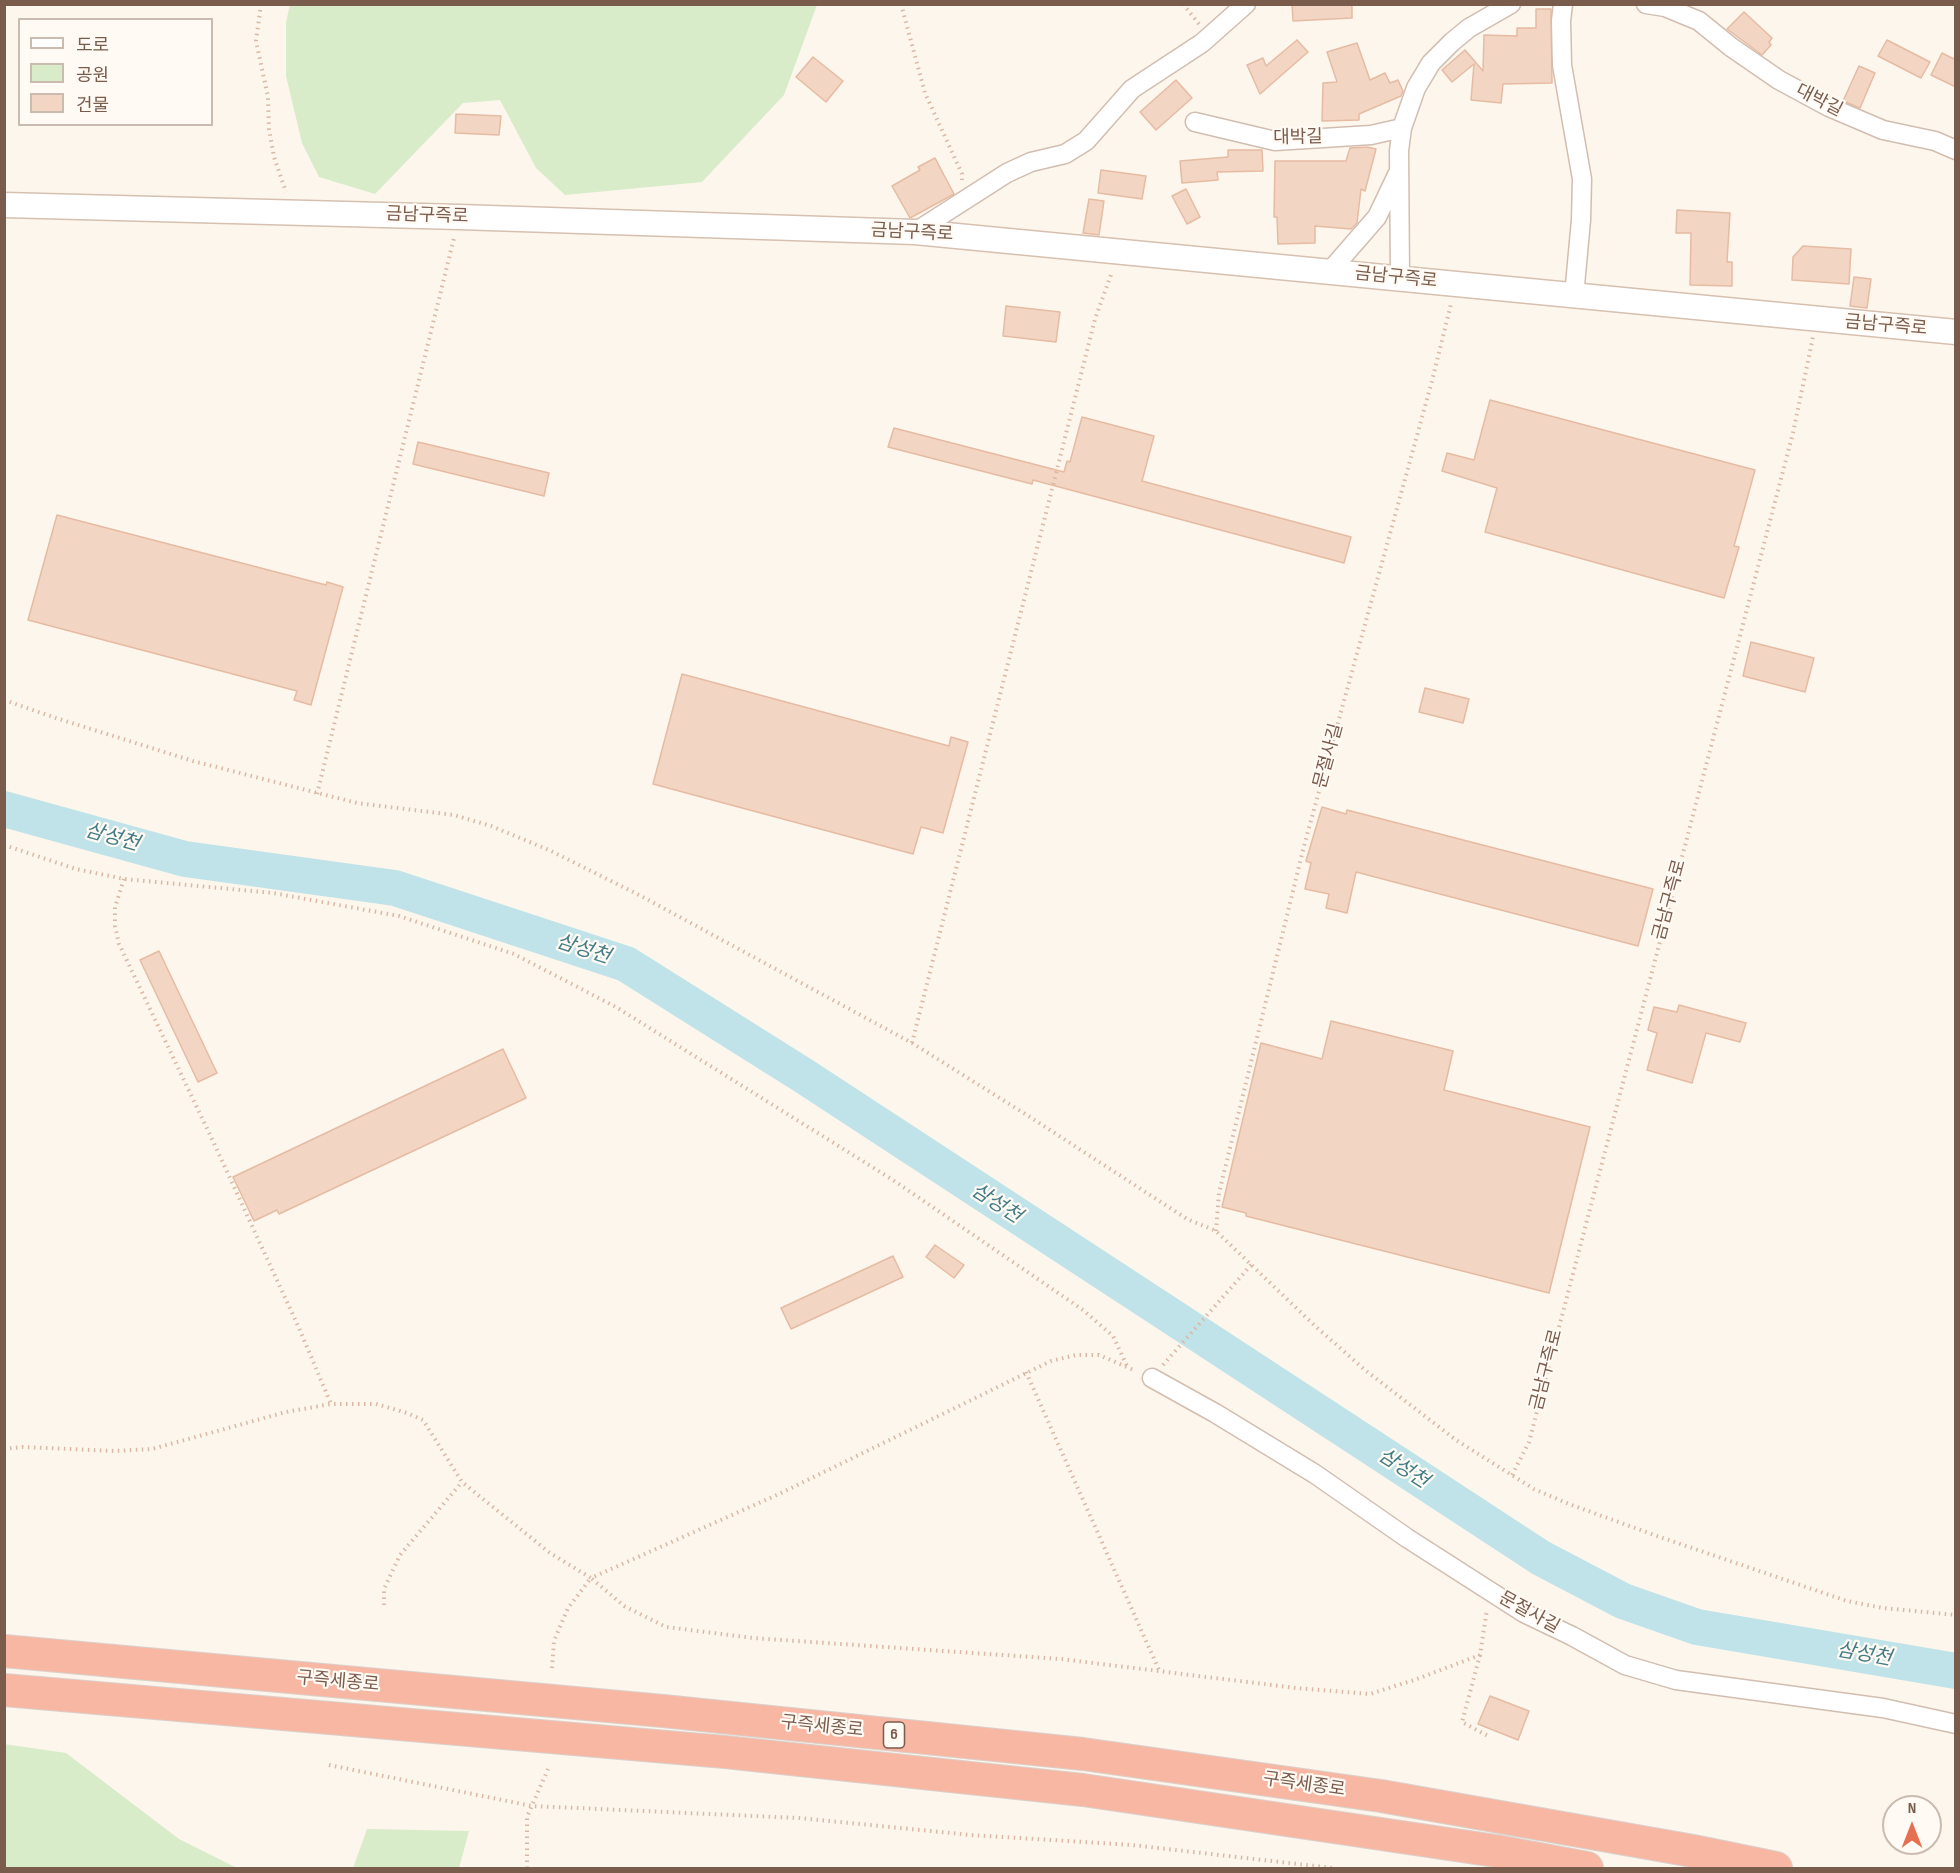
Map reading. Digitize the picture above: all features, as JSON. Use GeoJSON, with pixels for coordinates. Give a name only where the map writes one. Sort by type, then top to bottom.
{"type":"FeatureCollection","features":[{"type":"Feature","properties":{"kind":"highway","name":"구즉세종로"},"geometry":{"type":"LineString","coordinates":[[4,1651],[663,1711],[1083,1754],[1381,1796],[1693,1851],[1776,1869]]}},
{"type":"Feature","properties":{"kind":"highway","name":"구즉세종로"},"geometry":{"type":"LineString","coordinates":[[4,1690],[725,1752],[1083,1790],[1496,1851],[1587,1869]]}},
{"type":"Feature","properties":{"kind":"main road","name":"금남구즉로"},"geometry":{"type":"LineString","coordinates":[[4,205],[915,232],[1956,333]]}},
{"type":"Feature","properties":{"kind":"street"},"geometry":{"type":"LineString","coordinates":[[915,232],[1006,173],[1031,162],[1065,154],[1086,141],[1132,89],[1202,43],[1245,4]]}},
{"type":"Feature","properties":{"kind":"street"},"geometry":{"type":"LineString","coordinates":[[1400,278],[1398,173],[1402,128],[1416,88],[1431,63],[1470,28],[1511,4]]}},
{"type":"Feature","properties":{"kind":"street"},"geometry":{"type":"LineString","coordinates":[[1563,4],[1560,21],[1562,65],[1582,179],[1574,296]]}},
{"type":"Feature","properties":{"kind":"street","name":"대박길"},"geometry":{"type":"LineString","coordinates":[[1646,4],[1699,13],[1731,47],[1779,80],[1829,108],[1883,130],[1935,141],[1956,150]]}},
{"type":"Feature","properties":{"kind":"street","name":"대박길"},"geometry":{"type":"LineString","coordinates":[[1195,122],[1275,141],[1371,135],[1402,128]]}},
{"type":"Feature","properties":{"kind":"street"},"geometry":{"type":"LineString","coordinates":[[1330,271],[1377,217],[1398,173]]}},
{"type":"Feature","properties":{"kind":"street","name":"문절사길"},"geometry":{"type":"LineString","coordinates":[[1152,1378],[1215,1413],[1315,1474],[1407,1538],[1524,1613],[1625,1665],[1676,1680],[1883,1708],[1956,1724]]}},
{"type":"Feature","properties":{"kind":"path"},"geometry":{"type":"LineString","coordinates":[[261,4],[256,41],[268,98],[269,129],[274,157],[293,213]]}},
{"type":"Feature","properties":{"kind":"path"},"geometry":{"type":"LineString","coordinates":[[901,4],[925,93],[962,174],[964,199]]}},
{"type":"Feature","properties":{"kind":"path"},"geometry":{"type":"LineString","coordinates":[[317,794],[459,217]]}},
{"type":"Feature","properties":{"kind":"path"},"geometry":{"type":"LineString","coordinates":[[912,1043],[1095,319],[1110,276],[1123,251]]}},
{"type":"Feature","properties":{"kind":"path","name":"문절사길"},"geometry":{"type":"LineString","coordinates":[[1216,1231],[1219,1192],[1304,846],[1432,381],[1455,284]]}},
{"type":"Feature","properties":{"kind":"path","name":"금남구즉로"},"geometry":{"type":"LineString","coordinates":[[1512,1475],[1529,1442],[1792,433],[1816,320]]}},
{"type":"Feature","properties":{"kind":"path"},"geometry":{"type":"LineString","coordinates":[[4,699],[56,718],[193,761],[317,794],[357,803],[454,814],[549,850],[912,1043],[1187,1219],[1216,1231],[1314,1325],[1365,1370],[1456,1440],[1534,1489],[1569,1504],[1847,1600],[1883,1608],[1956,1615]]}},
{"type":"Feature","properties":{"kind":"path"},"geometry":{"type":"LineString","coordinates":[[4,845],[76,869],[124,879],[273,893],[399,916],[514,954],[616,1007],[903,1187],[1083,1310],[1113,1336],[1128,1367]]}},
{"type":"Feature","properties":{"kind":"path"},"geometry":{"type":"LineString","coordinates":[[124,879],[115,907],[115,926],[119,944],[221,1160],[325,1386],[331,1404]]}},
{"type":"Feature","properties":{"kind":"path"},"geometry":{"type":"LineString","coordinates":[[1164,1364],[1252,1264]]}},
{"type":"Feature","properties":{"kind":"path"},"geometry":{"type":"LineString","coordinates":[[552,1668],[554,1641],[568,1608],[591,1578],[778,1494],[1051,1361],[1076,1355],[1099,1355],[1152,1378]]}},
{"type":"Feature","properties":{"kind":"path"},"geometry":{"type":"LineString","coordinates":[[1026,1372],[1159,1670]]}},
{"type":"Feature","properties":{"kind":"path"},"geometry":{"type":"LineString","coordinates":[[4,1449],[22,1447],[115,1451],[152,1449],[286,1412],[331,1404],[376,1404],[423,1420],[462,1482],[499,1514],[550,1553],[591,1578],[624,1606],[666,1627],[753,1638],[1061,1659],[1296,1688],[1370,1694],[1417,1680],[1480,1655]]}},
{"type":"Feature","properties":{"kind":"path"},"geometry":{"type":"LineString","coordinates":[[384,1605],[384,1589],[400,1555],[462,1482]]}},
{"type":"Feature","properties":{"kind":"path"},"geometry":{"type":"LineString","coordinates":[[1488,1736],[1462,1722],[1480,1655],[1490,1592]]}},
{"type":"Feature","properties":{"kind":"path"},"geometry":{"type":"LineString","coordinates":[[329,1765],[532,1806],[798,1818],[971,1835],[1132,1845],[1333,1869]]}},
{"type":"Feature","properties":{"kind":"path"},"geometry":{"type":"LineString","coordinates":[[527,1869],[527,1817],[549,1767]]}},
{"type":"Feature","properties":{"kind":"green space"},"geometry":{"type":"Polygon","coordinates":[[[290,4],[817,5],[784,95],[702,182],[565,195],[536,168],[500,100],[463,103],[375,194],[319,177],[302,143],[286,76],[286,23],[290,4]]]}},
{"type":"Feature","properties":{"kind":"green space"},"geometry":{"type":"Polygon","coordinates":[[[4,1744],[66,1753],[179,1839],[237,1868],[5,1868],[4,1744]]]}},
{"type":"Feature","properties":{"kind":"green space"},"geometry":{"type":"Polygon","coordinates":[[[367,1829],[469,1831],[459,1868],[353,1868],[367,1829]]]}},
{"type":"Feature","properties":{"kind":"building"},"geometry":{"type":"Polygon","coordinates":[[[1292,4],[1352,4],[1352,18],[1293,21],[1292,4]]]}},
{"type":"Feature","properties":{"kind":"building"},"geometry":{"type":"Polygon","coordinates":[[[1536,9],[1551,9],[1552,83],[1503,84],[1501,103],[1471,100],[1474,64],[1452,82],[1442,70],[1465,50],[1483,71],[1484,35],[1517,36],[1517,28],[1536,28],[1536,9]]]}},
{"type":"Feature","properties":{"kind":"building"},"geometry":{"type":"Polygon","coordinates":[[[1744,12],[1772,38],[1769,42],[1771,45],[1762,55],[1727,29],[1744,12]]]}},
{"type":"Feature","properties":{"kind":"building"},"geometry":{"type":"Polygon","coordinates":[[[1297,40],[1308,52],[1260,94],[1247,65],[1263,58],[1266,66],[1297,40]]]}},
{"type":"Feature","properties":{"kind":"building"},"geometry":{"type":"Polygon","coordinates":[[[1887,40],[1930,62],[1921,78],[1878,56],[1887,40]]]}},
{"type":"Feature","properties":{"kind":"building"},"geometry":{"type":"Polygon","coordinates":[[[1357,43],[1370,80],[1385,73],[1390,83],[1398,80],[1403,91],[1401,96],[1359,114],[1359,120],[1322,121],[1323,83],[1337,82],[1327,52],[1357,43]]]}},
{"type":"Feature","properties":{"kind":"building"},"geometry":{"type":"Polygon","coordinates":[[[1942,53],[1956,60],[1956,87],[1931,75],[1942,53]]]}},
{"type":"Feature","properties":{"kind":"building"},"geometry":{"type":"Polygon","coordinates":[[[813,57],[843,81],[826,102],[796,77],[813,57]]]}},
{"type":"Feature","properties":{"kind":"building"},"geometry":{"type":"Polygon","coordinates":[[[1859,66],[1875,73],[1860,108],[1843,101],[1859,66]]]}},
{"type":"Feature","properties":{"kind":"building"},"geometry":{"type":"Polygon","coordinates":[[[1176,80],[1192,98],[1156,130],[1140,112],[1176,80]]]}},
{"type":"Feature","properties":{"kind":"building"},"geometry":{"type":"Polygon","coordinates":[[[456,114],[501,116],[499,135],[455,133],[456,114]]]}},
{"type":"Feature","properties":{"kind":"building"},"geometry":{"type":"Polygon","coordinates":[[[1350,148],[1376,149],[1365,191],[1361,189],[1357,223],[1351,229],[1315,226],[1315,243],[1278,244],[1277,217],[1274,217],[1275,161],[1346,161],[1350,148]]]}},
{"type":"Feature","properties":{"kind":"building"},"geometry":{"type":"Polygon","coordinates":[[[1228,150],[1262,150],[1263,171],[1217,172],[1218,180],[1182,183],[1180,161],[1228,157],[1228,150]]]}},
{"type":"Feature","properties":{"kind":"building"},"geometry":{"type":"Polygon","coordinates":[[[935,158],[954,194],[910,218],[892,186],[920,170],[918,167],[935,158]]]}},
{"type":"Feature","properties":{"kind":"building"},"geometry":{"type":"Polygon","coordinates":[[[1101,170],[1146,176],[1142,199],[1098,193],[1101,170]]]}},
{"type":"Feature","properties":{"kind":"building"},"geometry":{"type":"Polygon","coordinates":[[[1186,189],[1200,217],[1187,224],[1172,196],[1186,189]]]}},
{"type":"Feature","properties":{"kind":"building"},"geometry":{"type":"Polygon","coordinates":[[[1089,199],[1104,201],[1099,235],[1083,233],[1089,199]]]}},
{"type":"Feature","properties":{"kind":"building"},"geometry":{"type":"Polygon","coordinates":[[[1677,210],[1730,213],[1727,262],[1732,262],[1732,286],[1690,285],[1691,233],[1676,233],[1677,210]]]}},
{"type":"Feature","properties":{"kind":"building"},"geometry":{"type":"Polygon","coordinates":[[[1803,246],[1851,249],[1849,284],[1792,280],[1793,257],[1803,246]]]}},
{"type":"Feature","properties":{"kind":"building"},"geometry":{"type":"Polygon","coordinates":[[[1854,277],[1871,279],[1867,308],[1850,306],[1854,277]]]}},
{"type":"Feature","properties":{"kind":"building"},"geometry":{"type":"Polygon","coordinates":[[[1006,306],[1060,312],[1056,342],[1003,336],[1006,306]]]}},
{"type":"Feature","properties":{"kind":"building"},"geometry":{"type":"Polygon","coordinates":[[[1490,400],[1755,470],[1734,546],[1739,547],[1724,598],[1485,532],[1497,488],[1442,471],[1447,453],[1474,460],[1490,400]]]}},
{"type":"Feature","properties":{"kind":"building"},"geometry":{"type":"Polygon","coordinates":[[[1082,417],[1154,436],[1142,481],[1351,537],[1344,563],[1033,480],[1032,484],[888,447],[894,428],[1064,472],[1067,461],[1070,462],[1082,417]]]}},
{"type":"Feature","properties":{"kind":"building"},"geometry":{"type":"Polygon","coordinates":[[[418,442],[549,473],[544,496],[413,464],[418,442]]]}},
{"type":"Feature","properties":{"kind":"building"},"geometry":{"type":"Polygon","coordinates":[[[57,515],[326,585],[327,582],[343,587],[311,705],[294,700],[297,691],[28,620],[57,515]]]}},
{"type":"Feature","properties":{"kind":"building"},"geometry":{"type":"Polygon","coordinates":[[[1751,642],[1814,658],[1805,692],[1743,676],[1751,642]]]}},
{"type":"Feature","properties":{"kind":"building"},"geometry":{"type":"Polygon","coordinates":[[[682,674],[949,746],[951,737],[968,742],[943,833],[921,827],[913,854],[653,784],[682,674]]]}},
{"type":"Feature","properties":{"kind":"building"},"geometry":{"type":"Polygon","coordinates":[[[1425,688],[1469,699],[1463,723],[1419,712],[1425,688]]]}},
{"type":"Feature","properties":{"kind":"building"},"geometry":{"type":"Polygon","coordinates":[[[1322,807],[1346,814],[1347,810],[1653,889],[1638,946],[1356,872],[1347,913],[1326,908],[1329,894],[1305,889],[1311,863],[1306,861],[1322,807]]]}},
{"type":"Feature","properties":{"kind":"building"},"geometry":{"type":"Polygon","coordinates":[[[159,951],[217,1073],[198,1082],[140,960],[159,951]]]}},
{"type":"Feature","properties":{"kind":"building"},"geometry":{"type":"Polygon","coordinates":[[[1679,1005],[1746,1023],[1740,1042],[1706,1033],[1692,1083],[1647,1070],[1657,1033],[1648,1030],[1654,1007],[1677,1012],[1679,1005]]]}},
{"type":"Feature","properties":{"kind":"building"},"geometry":{"type":"Polygon","coordinates":[[[1331,1021],[1453,1051],[1444,1090],[1590,1127],[1549,1293],[1246,1216],[1246,1213],[1222,1207],[1261,1043],[1322,1059],[1331,1021]]]}},
{"type":"Feature","properties":{"kind":"building"},"geometry":{"type":"Polygon","coordinates":[[[503,1049],[526,1098],[279,1214],[277,1210],[254,1221],[233,1177],[503,1049]]]}},
{"type":"Feature","properties":{"kind":"building"},"geometry":{"type":"Polygon","coordinates":[[[935,1245],[964,1265],[954,1278],[926,1257],[935,1245]]]}},
{"type":"Feature","properties":{"kind":"building"},"geometry":{"type":"Polygon","coordinates":[[[893,1256],[903,1277],[791,1329],[781,1308],[893,1256]]]}},
{"type":"Feature","properties":{"kind":"building"},"geometry":{"type":"Polygon","coordinates":[[[1490,1696],[1529,1711],[1518,1740],[1478,1724],[1490,1696]]]}},
{"type":"Feature","properties":{"kind":"waterway","name":"삼성천"},"geometry":{"type":"LineString","coordinates":[[4,809],[185,859],[395,888],[626,964],[804,1076],[1541,1558],[1623,1601],[1697,1627],[1956,1671]]}}]}
